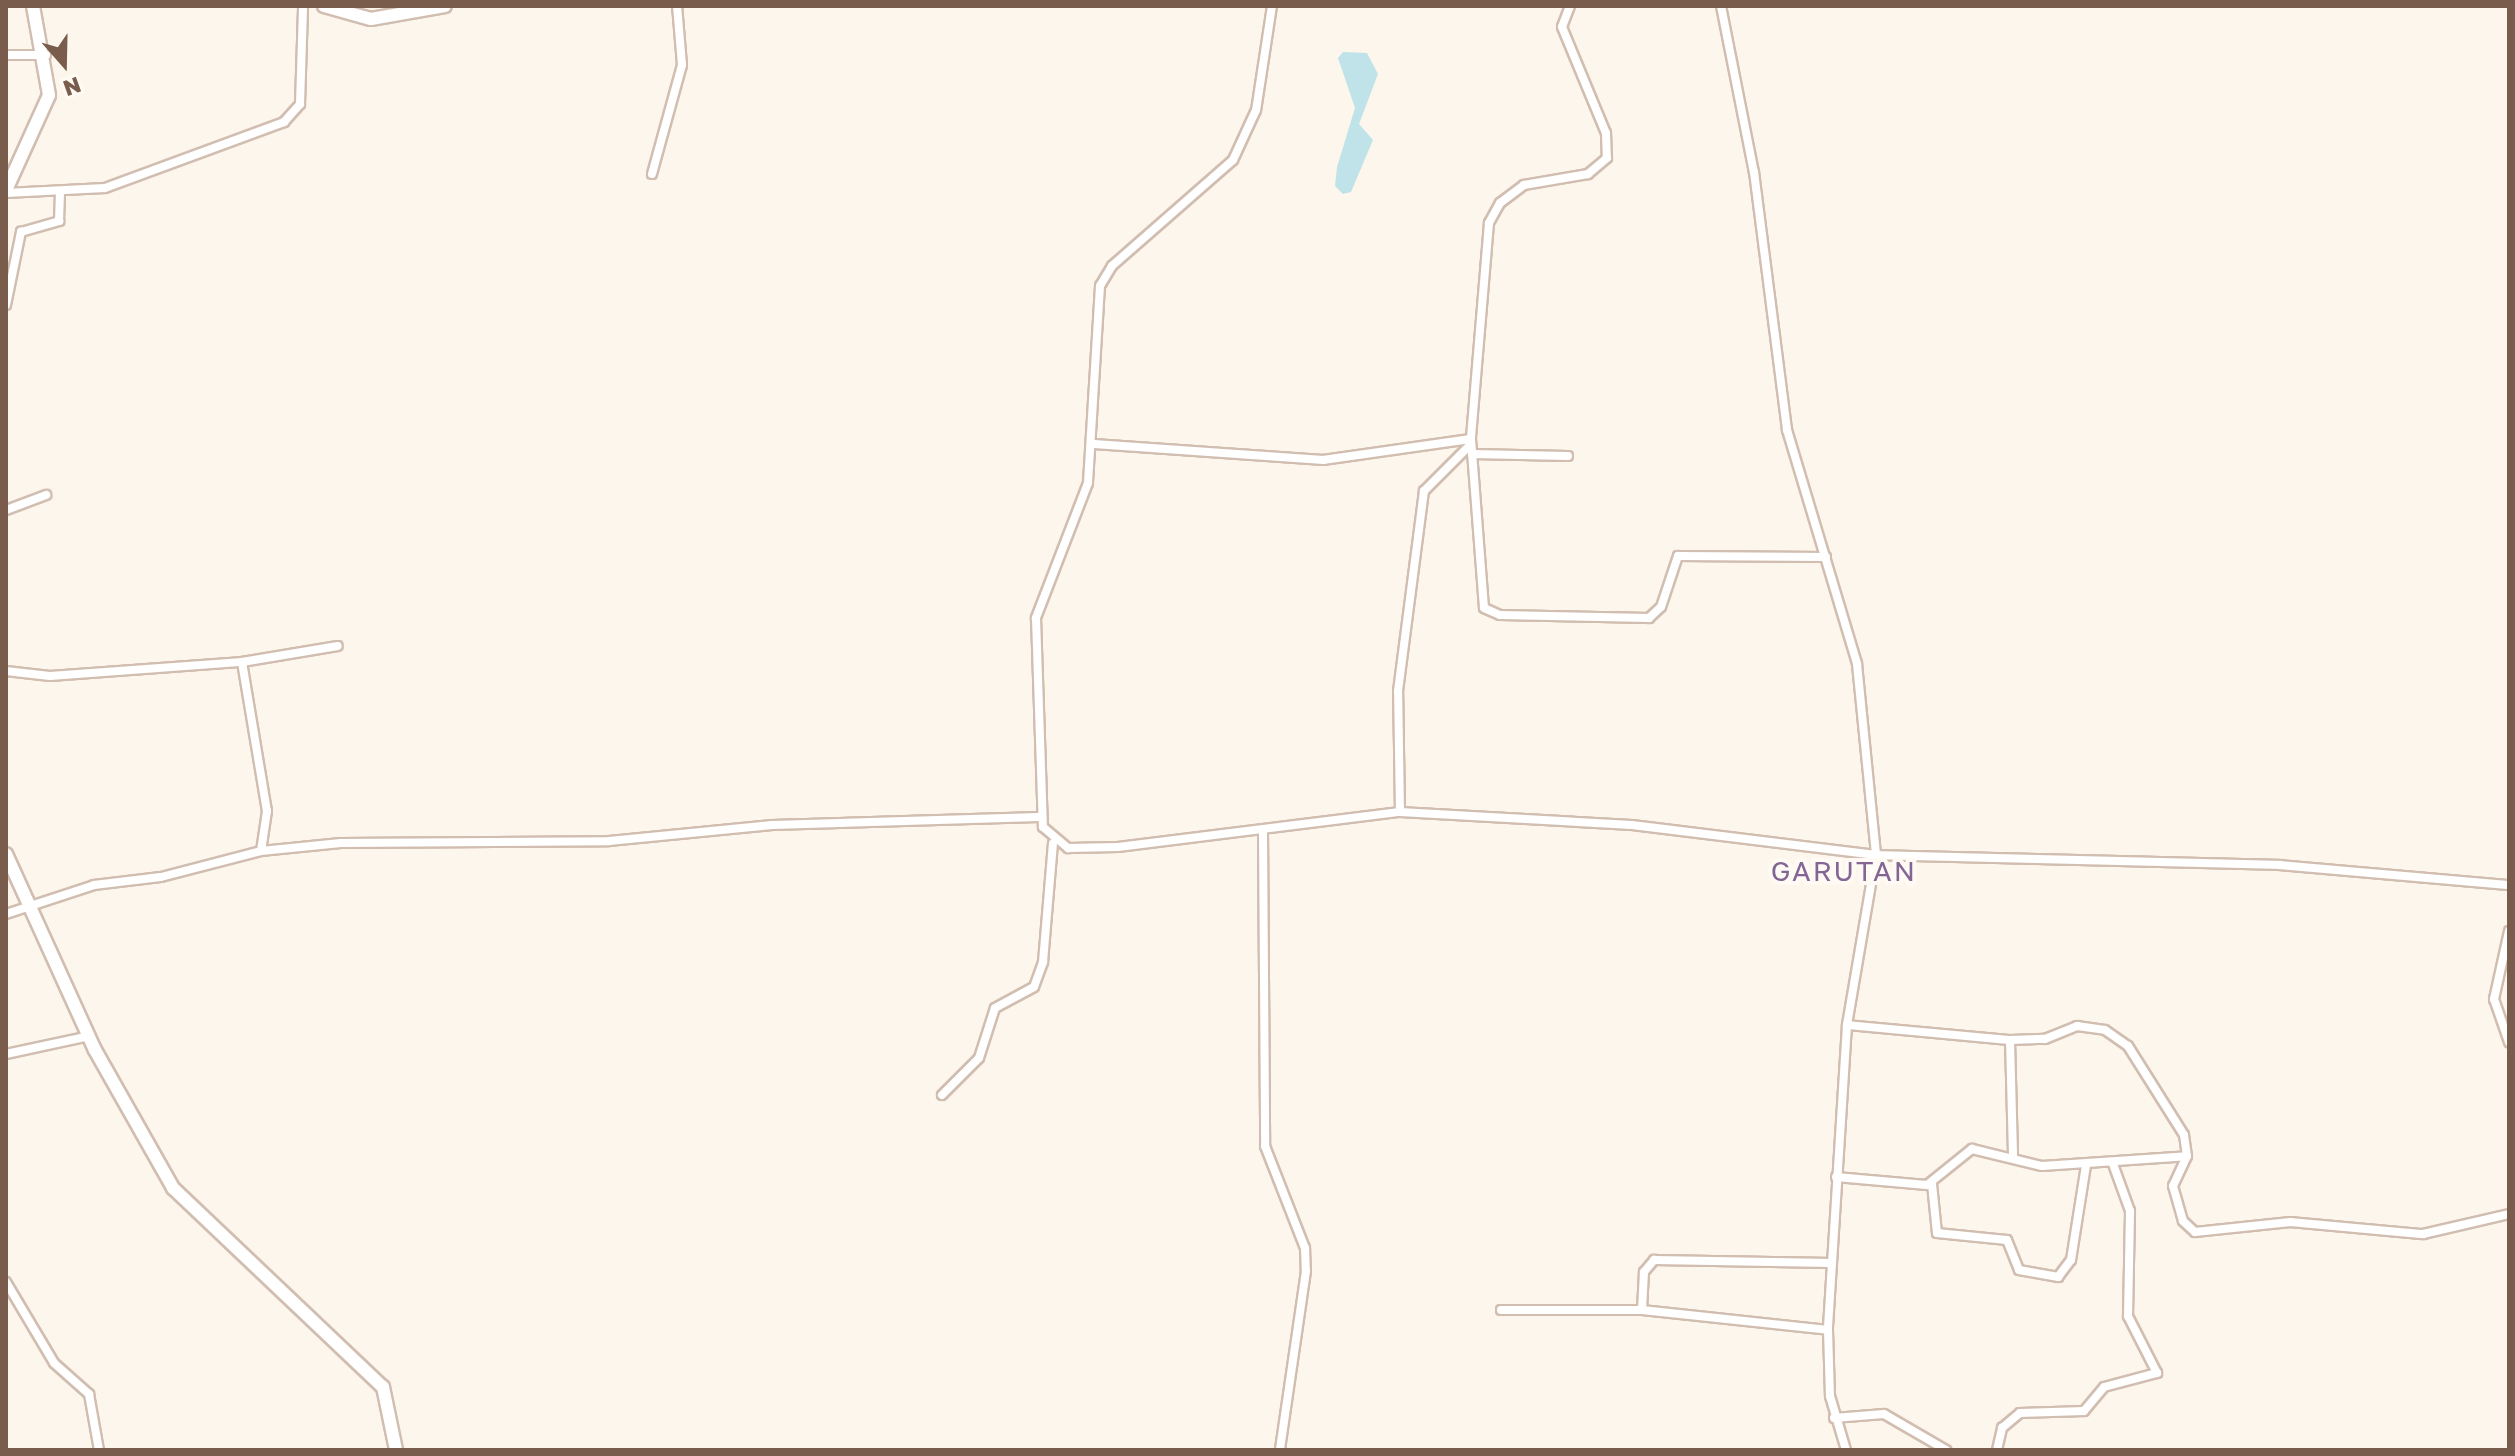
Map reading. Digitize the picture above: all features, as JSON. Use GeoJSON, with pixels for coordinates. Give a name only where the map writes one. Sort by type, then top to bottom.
{"type":"FeatureCollection","features":[{"type":"Feature","properties":{"kind":"street"},"geometry":{"type":"LineString","coordinates":[[33,6],[47,55],[49,95],[6,192],[60,192],[132,181],[284,122],[300,104],[303,6]]}},
{"type":"Feature","properties":{"kind":"street"},"geometry":{"type":"LineString","coordinates":[[324,6],[371,19],[445,6]]}},
{"type":"Feature","properties":{"kind":"street"},"geometry":{"type":"LineString","coordinates":[[652,174],[682,65],[677,6]]}},
{"type":"Feature","properties":{"kind":"street"},"geometry":{"type":"LineString","coordinates":[[942,1095],[979,1058],[995,1008],[1034,987],[1043,962],[1053,843],[1039,817],[1038,604],[1079,513],[1094,444],[1104,275],[1233,160],[1256,110],[1272,6]]}},
{"type":"Feature","properties":{"kind":"street"},"geometry":{"type":"LineString","coordinates":[[1570,6],[1562,27],[1606,133],[1607,158],[1588,174],[1524,185],[1493,211],[1471,445],[1481,597],[1493,614],[1649,618],[1659,612],[1678,556],[1826,557]]}},
{"type":"Feature","properties":{"kind":"street"},"geometry":{"type":"LineString","coordinates":[[1721,6],[1754,172],[1787,430],[1857,664],[1876,855],[1847,1025],[1828,1330],[1834,1418],[1846,1450]]}},
{"type":"Feature","properties":{"kind":"street"},"geometry":{"type":"LineString","coordinates":[[6,55],[47,55]]}},
{"type":"Feature","properties":{"kind":"street"},"geometry":{"type":"LineString","coordinates":[[6,305],[21,232],[59,221],[60,192]]}},
{"type":"Feature","properties":{"kind":"street"},"geometry":{"type":"LineString","coordinates":[[1094,444],[1323,460],[1471,445],[1568,456]]}},
{"type":"Feature","properties":{"kind":"street"},"geometry":{"type":"LineString","coordinates":[[1400,812],[1399,677],[1424,491],[1471,445]]}},
{"type":"Feature","properties":{"kind":"street"},"geometry":{"type":"LineString","coordinates":[[6,510],[46,495]]}},
{"type":"Feature","properties":{"kind":"street"},"geometry":{"type":"LineString","coordinates":[[6,671],[50,676],[242,662],[338,646]]}},
{"type":"Feature","properties":{"kind":"street"},"geometry":{"type":"LineString","coordinates":[[242,662],[267,811],[261,851]]}},
{"type":"Feature","properties":{"kind":"street"},"geometry":{"type":"LineString","coordinates":[[1053,843],[1118,847],[1263,833],[1400,812],[1632,825],[1876,855],[2280,865],[2509,885]]}},
{"type":"Feature","properties":{"kind":"street"},"geometry":{"type":"LineString","coordinates":[[6,914],[29,900],[261,851],[1039,817]]}},
{"type":"Feature","properties":{"kind":"street"},"geometry":{"type":"LineString","coordinates":[[1263,833],[1265,1146],[1305,1248],[1306,1271],[1280,1450]]}},
{"type":"Feature","properties":{"kind":"street"},"geometry":{"type":"LineString","coordinates":[[6,854],[89,1036],[183,1200],[383,1387],[396,1450]]}},
{"type":"Feature","properties":{"kind":"street"},"geometry":{"type":"LineString","coordinates":[[2509,931],[2494,999],[2509,1042]]}},
{"type":"Feature","properties":{"kind":"street"},"geometry":{"type":"LineString","coordinates":[[1847,1025],[2010,1040],[2045,1039],[2077,1026],[2115,1034],[2180,1125],[2187,1156],[2173,1186],[2183,1221],[2195,1232],[2290,1222],[2423,1234],[2509,1214]]}},
{"type":"Feature","properties":{"kind":"street"},"geometry":{"type":"LineString","coordinates":[[6,1054],[89,1036]]}},
{"type":"Feature","properties":{"kind":"street"},"geometry":{"type":"LineString","coordinates":[[2010,1040],[2013,1156]]}},
{"type":"Feature","properties":{"kind":"street"},"geometry":{"type":"LineString","coordinates":[[1836,1177],[1932,1184],[1972,1149],[2013,1156],[2042,1166],[2113,1164],[2187,1156]]}},
{"type":"Feature","properties":{"kind":"street"},"geometry":{"type":"LineString","coordinates":[[1997,1450],[2002,1428],[2020,1413],[2084,1411],[2104,1387],[2157,1373],[2128,1316],[2130,1211],[2113,1164]]}},
{"type":"Feature","properties":{"kind":"street"},"geometry":{"type":"LineString","coordinates":[[1932,1184],[1937,1233],[2007,1240],[2019,1270],[2058,1277],[2071,1260],[2086,1165]]}},
{"type":"Feature","properties":{"kind":"street"},"geometry":{"type":"LineString","coordinates":[[1642,1310],[1644,1272],[1654,1260],[1832,1263]]}},
{"type":"Feature","properties":{"kind":"street"},"geometry":{"type":"LineString","coordinates":[[6,1282],[54,1363],[89,1394],[99,1450]]}},
{"type":"Feature","properties":{"kind":"street"},"geometry":{"type":"LineString","coordinates":[[1501,1310],[1642,1310],[1828,1330]]}},
{"type":"Feature","properties":{"kind":"street"},"geometry":{"type":"LineString","coordinates":[[1834,1418],[1884,1414],[1946,1450]]}},
{"type":"Feature","properties":{"kind":"water"},"geometry":{"type":"Polygon","coordinates":[[[1343,52],[1367,53],[1378,74],[1359,124],[1373,140],[1351,192],[1343,194],[1335,186],[1337,167],[1355,108],[1338,58],[1343,52]]]}},
{"type":"Feature","properties":{"kind":"district","name":"GARUTAN"},"geometry":{"type":"Point","coordinates":[1844,871]}}]}
